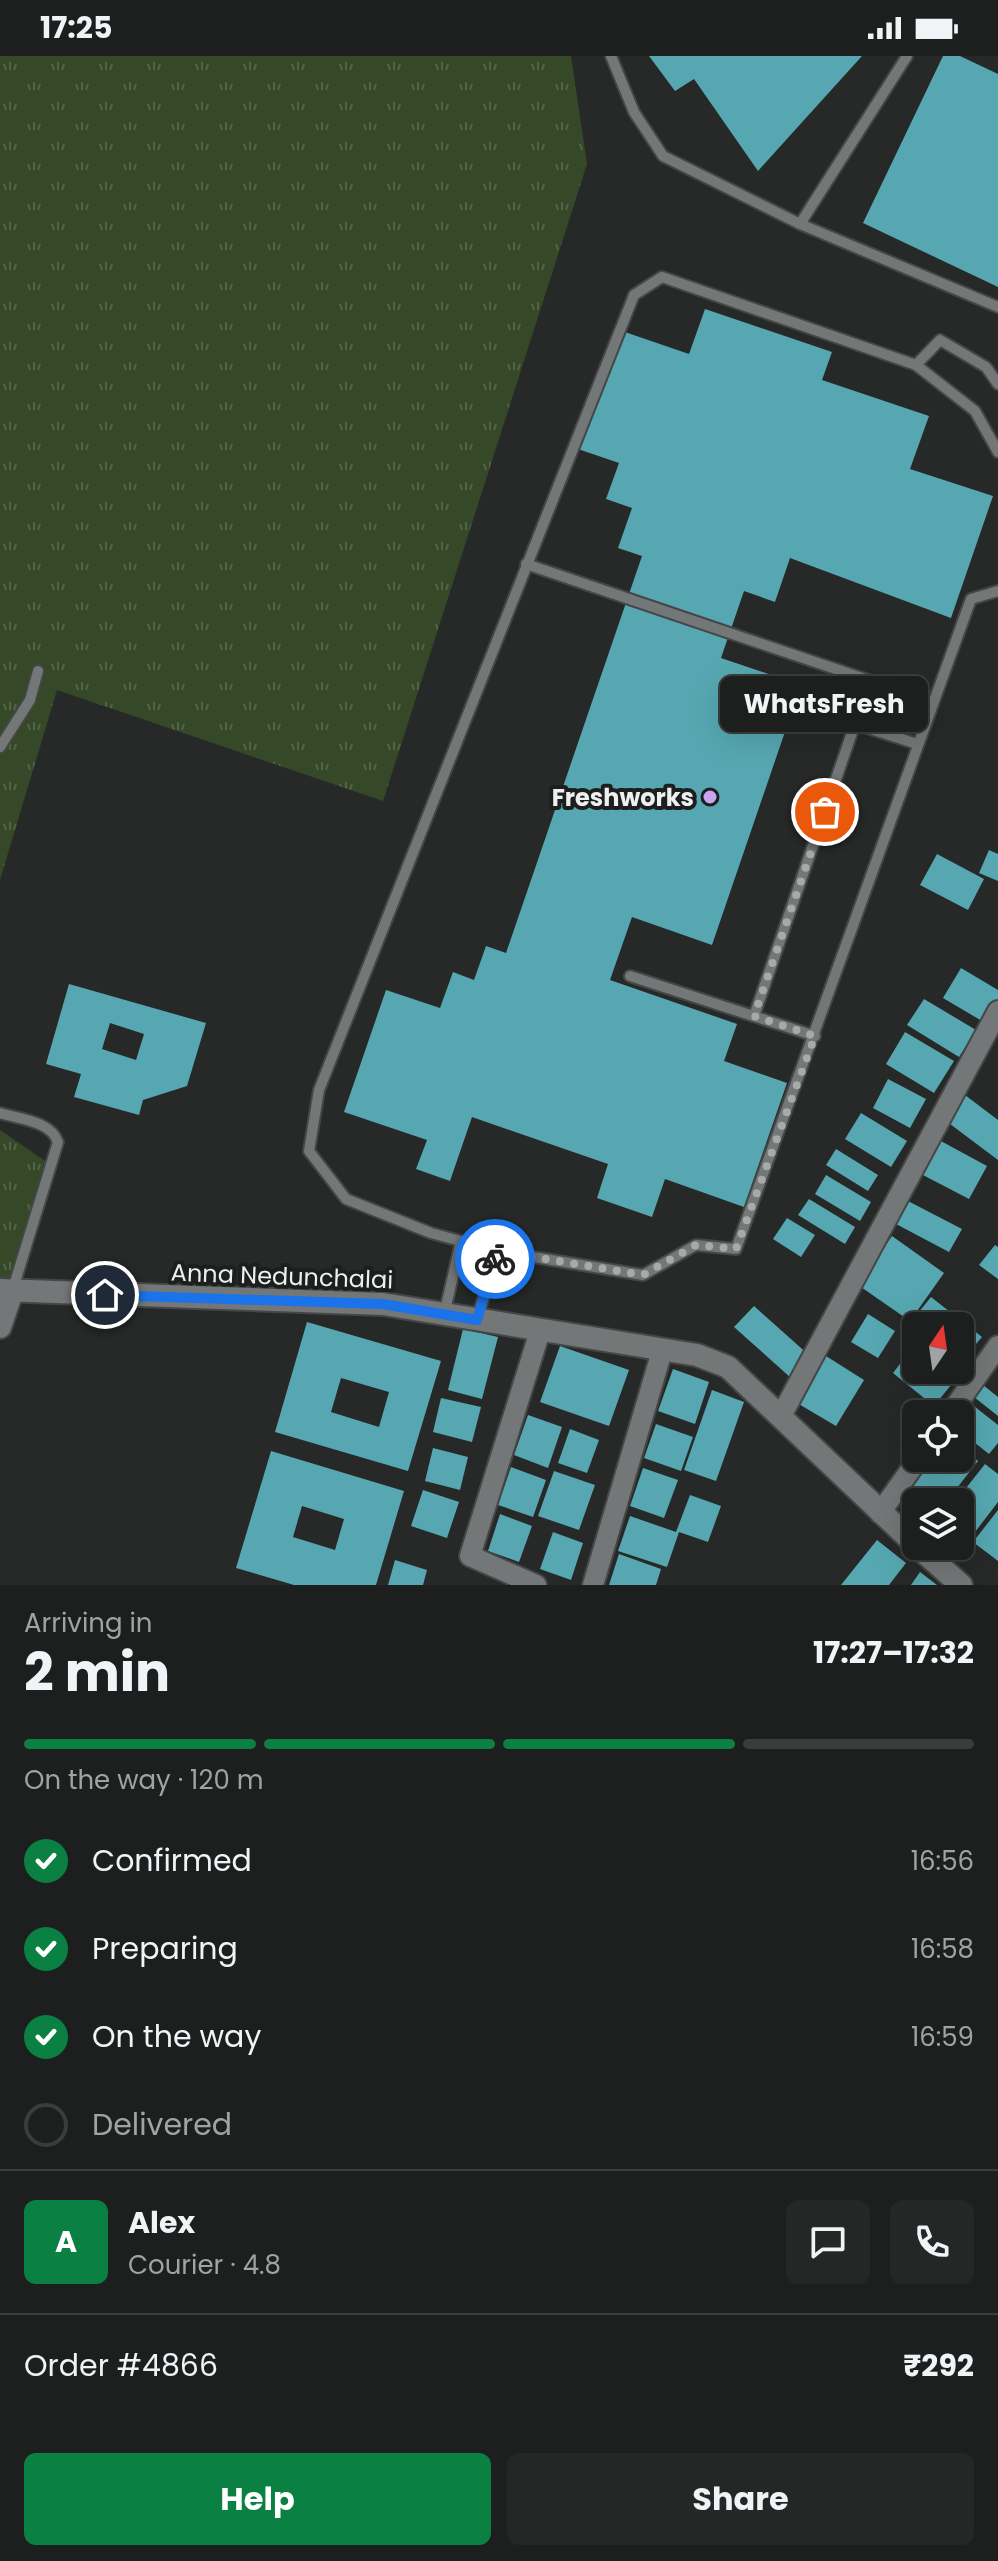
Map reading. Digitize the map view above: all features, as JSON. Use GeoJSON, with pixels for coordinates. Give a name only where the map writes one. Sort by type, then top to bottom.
{"type":"FeatureCollection","features":[{"type":"Feature","properties":{"kind":"street"},"geometry":{"type":"LineString","coordinates":[[781,1416],[998,1011]]}},
{"type":"Feature","properties":{"kind":"street"},"geometry":{"type":"LineString","coordinates":[[0,1327],[6,1291]]}},
{"type":"Feature","properties":{"kind":"street","name":"Anna Nedunchalai"},"geometry":{"type":"LineString","coordinates":[[6,1291],[383,1304],[697,1355],[728,1367],[902,1533]]}},
{"type":"Feature","properties":{"kind":"street"},"geometry":{"type":"LineString","coordinates":[[536,1585],[470,1556],[540,1331]]}},
{"type":"Feature","properties":{"kind":"street"},"geometry":{"type":"LineString","coordinates":[[960,1400],[998,1346]]}},
{"type":"Feature","properties":{"kind":"street"},"geometry":{"type":"LineString","coordinates":[[593,1585],[662,1351]]}},
{"type":"Feature","properties":{"kind":"street"},"geometry":{"type":"LineString","coordinates":[[880,1513],[909,1472]]}},
{"type":"Feature","properties":{"kind":"street","name":"Anna Nedunchalai"},"geometry":{"type":"LineString","coordinates":[[933,1560],[961,1585]]}},
{"type":"Feature","properties":{"kind":"lane"},"geometry":{"type":"LineString","coordinates":[[611,56],[634,112],[663,156],[800,224],[998,307]]}},
{"type":"Feature","properties":{"kind":"lane"},"geometry":{"type":"LineString","coordinates":[[800,224],[907,56]]}},
{"type":"Feature","properties":{"kind":"lane"},"geometry":{"type":"LineString","coordinates":[[998,452],[975,411],[916,365],[662,277],[634,295],[319,1090],[309,1151],[346,1199],[431,1233],[497,1251],[643,1275],[696,1245],[736,1249],[971,599],[998,591]]}},
{"type":"Feature","properties":{"kind":"lane"},"geometry":{"type":"LineString","coordinates":[[916,365],[940,340],[986,367],[998,384]]}},
{"type":"Feature","properties":{"kind":"lane"},"geometry":{"type":"LineString","coordinates":[[526,564],[933,702]]}},
{"type":"Feature","properties":{"kind":"lane"},"geometry":{"type":"LineString","coordinates":[[0,747],[30,700],[38,671]]}},
{"type":"Feature","properties":{"kind":"lane"},"geometry":{"type":"LineString","coordinates":[[754,1016],[855,724],[917,744]]}},
{"type":"Feature","properties":{"kind":"lane"},"geometry":{"type":"LineString","coordinates":[[630,976],[815,1036]]}},
{"type":"Feature","properties":{"kind":"lane"},"geometry":{"type":"LineString","coordinates":[[0,1113],[44,1126],[55,1133],[58,1142],[6,1291]]}},
{"type":"Feature","properties":{"kind":"lane"},"geometry":{"type":"LineString","coordinates":[[444,1315],[461,1241]]}},
{"type":"Feature","properties":{"kind":"lane"},"geometry":{"type":"LineString","coordinates":[[477,1320],[497,1251]]}},
{"type":"Feature","properties":{"kind":"green space"},"geometry":{"type":"Polygon","coordinates":[[[0,56],[571,56],[587,164],[383,801],[57,690],[0,880],[0,56]]]}},
{"type":"Feature","properties":{"kind":"green space"},"geometry":{"type":"Polygon","coordinates":[[[0,1130],[51,1165],[9,1288],[0,1286],[0,1130]]]}},
{"type":"Feature","properties":{"kind":"building"},"geometry":{"type":"Polygon","coordinates":[[[649,56],[862,56],[758,171],[694,79],[675,91],[649,56]]]}},
{"type":"Feature","properties":{"kind":"building"},"geometry":{"type":"Polygon","coordinates":[[[943,56],[960,56],[998,74],[998,287],[863,223],[943,56]]]}},
{"type":"Feature","properties":{"kind":"building"},"geometry":{"type":"Polygon","coordinates":[[[705,309],[832,352],[822,380],[929,416],[910,469],[993,496],[951,618],[790,558],[775,602],[744,591],[721,658],[801,685],[712,945],[632,917],[610,980],[737,1024],[724,1061],[787,1083],[744,1207],[665,1179],[652,1217],[597,1198],[608,1164],[472,1117],[450,1181],[416,1169],[427,1140],[344,1112],[386,990],[440,1008],[453,972],[474,980],[486,946],[506,953],[642,556],[618,548],[632,508],[606,499],[619,463],[578,449],[619,330],[689,354],[705,309]]]}},
{"type":"Feature","properties":{"kind":"building"},"geometry":{"type":"Polygon","coordinates":[[[989,850],[998,854],[998,881],[979,873],[989,850]]]}},
{"type":"Feature","properties":{"kind":"building"},"geometry":{"type":"Polygon","coordinates":[[[937,854],[984,879],[968,910],[920,885],[937,854]]]}},
{"type":"Feature","properties":{"kind":"building"},"geometry":{"type":"Polygon","coordinates":[[[961,968],[998,990],[998,1006],[987,1024],[943,998],[961,968]]]}},
{"type":"Feature","properties":{"kind":"building"},"geometry":{"type":"Polygon","coordinates":[[[69,984],[206,1023],[187,1086],[143,1100],[139,1115],[74,1097],[81,1074],[46,1064],[69,984]],[[110,1023],[102,1049],[136,1060],[144,1034],[110,1023]]]}},
{"type":"Feature","properties":{"kind":"building"},"geometry":{"type":"Polygon","coordinates":[[[924,999],[976,1030],[959,1057],[907,1025],[924,999]]]}},
{"type":"Feature","properties":{"kind":"building"},"geometry":{"type":"Polygon","coordinates":[[[905,1032],[954,1061],[934,1093],[886,1064],[905,1032]]]}},
{"type":"Feature","properties":{"kind":"building"},"geometry":{"type":"Polygon","coordinates":[[[888,1079],[926,1099],[910,1128],[873,1108],[888,1079]]]}},
{"type":"Feature","properties":{"kind":"building"},"geometry":{"type":"Polygon","coordinates":[[[961,1092],[998,1120],[998,1160],[942,1118],[961,1092]]]}},
{"type":"Feature","properties":{"kind":"building"},"geometry":{"type":"Polygon","coordinates":[[[861,1113],[907,1141],[891,1167],[845,1139],[861,1113]]]}},
{"type":"Feature","properties":{"kind":"building"},"geometry":{"type":"Polygon","coordinates":[[[939,1140],[987,1166],[969,1199],[921,1174],[939,1140]]]}},
{"type":"Feature","properties":{"kind":"building"},"geometry":{"type":"Polygon","coordinates":[[[836,1149],[878,1175],[868,1191],[826,1165],[836,1149]]]}},
{"type":"Feature","properties":{"kind":"building"},"geometry":{"type":"Polygon","coordinates":[[[826,1175],[871,1202],[860,1221],[815,1194],[826,1175]]]}},
{"type":"Feature","properties":{"kind":"building"},"geometry":{"type":"Polygon","coordinates":[[[809,1199],[855,1227],[845,1244],[798,1215],[809,1199]]]}},
{"type":"Feature","properties":{"kind":"building"},"geometry":{"type":"Polygon","coordinates":[[[908,1201],[962,1229],[949,1252],[896,1224],[908,1201]]]}},
{"type":"Feature","properties":{"kind":"building"},"geometry":{"type":"Polygon","coordinates":[[[787,1218],[815,1235],[801,1257],[773,1239],[787,1218]]]}},
{"type":"Feature","properties":{"kind":"building"},"geometry":{"type":"Polygon","coordinates":[[[892,1236],[944,1273],[916,1312],[902,1312],[902,1315],[858,1285],[892,1236]]]}},
{"type":"Feature","properties":{"kind":"building"},"geometry":{"type":"Polygon","coordinates":[[[995,1245],[998,1247],[998,1279],[979,1265],[995,1245]]]}},
{"type":"Feature","properties":{"kind":"building"},"geometry":{"type":"Polygon","coordinates":[[[931,1297],[950,1312],[919,1312],[931,1297]]]}},
{"type":"Feature","properties":{"kind":"building"},"geometry":{"type":"Polygon","coordinates":[[[754,1306],[810,1356],[791,1378],[734,1327],[754,1306]]]}},
{"type":"Feature","properties":{"kind":"building"},"geometry":{"type":"Polygon","coordinates":[[[868,1314],[895,1331],[878,1358],[851,1342],[868,1314]]]}},
{"type":"Feature","properties":{"kind":"building"},"geometry":{"type":"Polygon","coordinates":[[[307,1322],[441,1361],[408,1471],[275,1432],[307,1322]],[[341,1378],[331,1412],[379,1427],[389,1392],[341,1378]]]}},
{"type":"Feature","properties":{"kind":"building"},"geometry":{"type":"Polygon","coordinates":[[[463,1329],[498,1337],[482,1399],[448,1390],[463,1329]]]}},
{"type":"Feature","properties":{"kind":"building"},"geometry":{"type":"Polygon","coordinates":[[[974,1331],[982,1337],[974,1346],[974,1331]]]}},
{"type":"Feature","properties":{"kind":"building"},"geometry":{"type":"Polygon","coordinates":[[[560,1346],[629,1370],[609,1426],[540,1402],[560,1346]]]}},
{"type":"Feature","properties":{"kind":"building"},"geometry":{"type":"Polygon","coordinates":[[[826,1356],[864,1380],[836,1426],[797,1403],[826,1356]]]}},
{"type":"Feature","properties":{"kind":"building"},"geometry":{"type":"Polygon","coordinates":[[[902,1361],[902,1380],[893,1373],[902,1361]]]}},
{"type":"Feature","properties":{"kind":"building"},"geometry":{"type":"Polygon","coordinates":[[[673,1369],[709,1382],[695,1424],[658,1411],[673,1369]]]}},
{"type":"Feature","properties":{"kind":"building"},"geometry":{"type":"Polygon","coordinates":[[[907,1384],[951,1385],[939,1400],[927,1400],[907,1384]]]}},
{"type":"Feature","properties":{"kind":"building"},"geometry":{"type":"Polygon","coordinates":[[[983,1385],[998,1397],[998,1416],[974,1397],[983,1385]]]}},
{"type":"Feature","properties":{"kind":"building"},"geometry":{"type":"Polygon","coordinates":[[[712,1390],[744,1402],[716,1481],[684,1470],[712,1390]]]}},
{"type":"Feature","properties":{"kind":"building"},"geometry":{"type":"Polygon","coordinates":[[[441,1398],[481,1407],[472,1442],[433,1432],[441,1398]]]}},
{"type":"Feature","properties":{"kind":"building"},"geometry":{"type":"Polygon","coordinates":[[[974,1406],[998,1425],[998,1443],[989,1454],[974,1442],[974,1406]]]}},
{"type":"Feature","properties":{"kind":"building"},"geometry":{"type":"Polygon","coordinates":[[[528,1415],[562,1427],[548,1468],[514,1455],[528,1415]]]}},
{"type":"Feature","properties":{"kind":"building"},"geometry":{"type":"Polygon","coordinates":[[[656,1424],[693,1437],[681,1471],[644,1458],[656,1424]]]}},
{"type":"Feature","properties":{"kind":"building"},"geometry":{"type":"Polygon","coordinates":[[[570,1429],[599,1440],[587,1473],[558,1463],[570,1429]]]}},
{"type":"Feature","properties":{"kind":"building"},"geometry":{"type":"Polygon","coordinates":[[[433,1448],[468,1457],[460,1490],[425,1481],[433,1448]]]}},
{"type":"Feature","properties":{"kind":"building"},"geometry":{"type":"Polygon","coordinates":[[[271,1451],[404,1491],[376,1585],[294,1585],[236,1568],[271,1451]],[[302,1506],[293,1537],[335,1550],[344,1519],[302,1506]]]}},
{"type":"Feature","properties":{"kind":"building"},"geometry":{"type":"Polygon","coordinates":[[[985,1464],[998,1474],[998,1502],[974,1533],[974,1488],[966,1488],[985,1464]]]}},
{"type":"Feature","properties":{"kind":"building"},"geometry":{"type":"Polygon","coordinates":[[[511,1467],[546,1480],[533,1517],[498,1505],[511,1467]]]}},
{"type":"Feature","properties":{"kind":"building"},"geometry":{"type":"Polygon","coordinates":[[[643,1468],[678,1480],[664,1518],[630,1506],[643,1468]]]}},
{"type":"Feature","properties":{"kind":"building"},"geometry":{"type":"Polygon","coordinates":[[[554,1471],[595,1485],[579,1530],[538,1516],[554,1471]]]}},
{"type":"Feature","properties":{"kind":"building"},"geometry":{"type":"Polygon","coordinates":[[[923,1472],[969,1472],[957,1488],[911,1488],[923,1472]]]}},
{"type":"Feature","properties":{"kind":"building"},"geometry":{"type":"Polygon","coordinates":[[[423,1490],[459,1502],[447,1538],[411,1526],[423,1490]]]}},
{"type":"Feature","properties":{"kind":"building"},"geometry":{"type":"Polygon","coordinates":[[[690,1495],[721,1506],[708,1542],[679,1532],[667,1567],[618,1551],[630,1516],[676,1532],[690,1495]]]}},
{"type":"Feature","properties":{"kind":"building"},"geometry":{"type":"Polygon","coordinates":[[[998,1510],[998,1561],[974,1541],[998,1510]]]}},
{"type":"Feature","properties":{"kind":"building"},"geometry":{"type":"Polygon","coordinates":[[[500,1514],[532,1526],[519,1562],[488,1551],[500,1514]]]}},
{"type":"Feature","properties":{"kind":"building"},"geometry":{"type":"Polygon","coordinates":[[[553,1532],[583,1543],[571,1580],[540,1569],[553,1532]]]}},
{"type":"Feature","properties":{"kind":"building"},"geometry":{"type":"Polygon","coordinates":[[[877,1540],[906,1563],[889,1585],[841,1585],[877,1540]]]}},
{"type":"Feature","properties":{"kind":"building"},"geometry":{"type":"Polygon","coordinates":[[[619,1554],[661,1569],[656,1585],[609,1585],[619,1554]]]}},
{"type":"Feature","properties":{"kind":"building"},"geometry":{"type":"Polygon","coordinates":[[[395,1560],[427,1570],[423,1585],[388,1585],[395,1560]]]}},
{"type":"Feature","properties":{"kind":"building"},"geometry":{"type":"Polygon","coordinates":[[[920,1572],[937,1585],[911,1585],[920,1572]]]}},
{"type":"Feature","properties":{"kind":"way so far"},"geometry":{"type":"LineString","coordinates":[[495,1259],[497,1251],[643,1275],[696,1245],[736,1249],[815,1036],[754,1016],[825,812]]}},
{"type":"Feature","properties":{"kind":"place","name":"Freshworks"},"geometry":{"type":"Point","coordinates":[710,797]}},
{"type":"Feature","properties":{"kind":"place","name":"WhatsFresh"},"geometry":{"type":"Point","coordinates":[825,812]}},
{"type":"Feature","properties":{"kind":"route"},"geometry":{"type":"LineString","coordinates":[[105,1295],[383,1304],[477,1320],[495,1259]]}}]}
